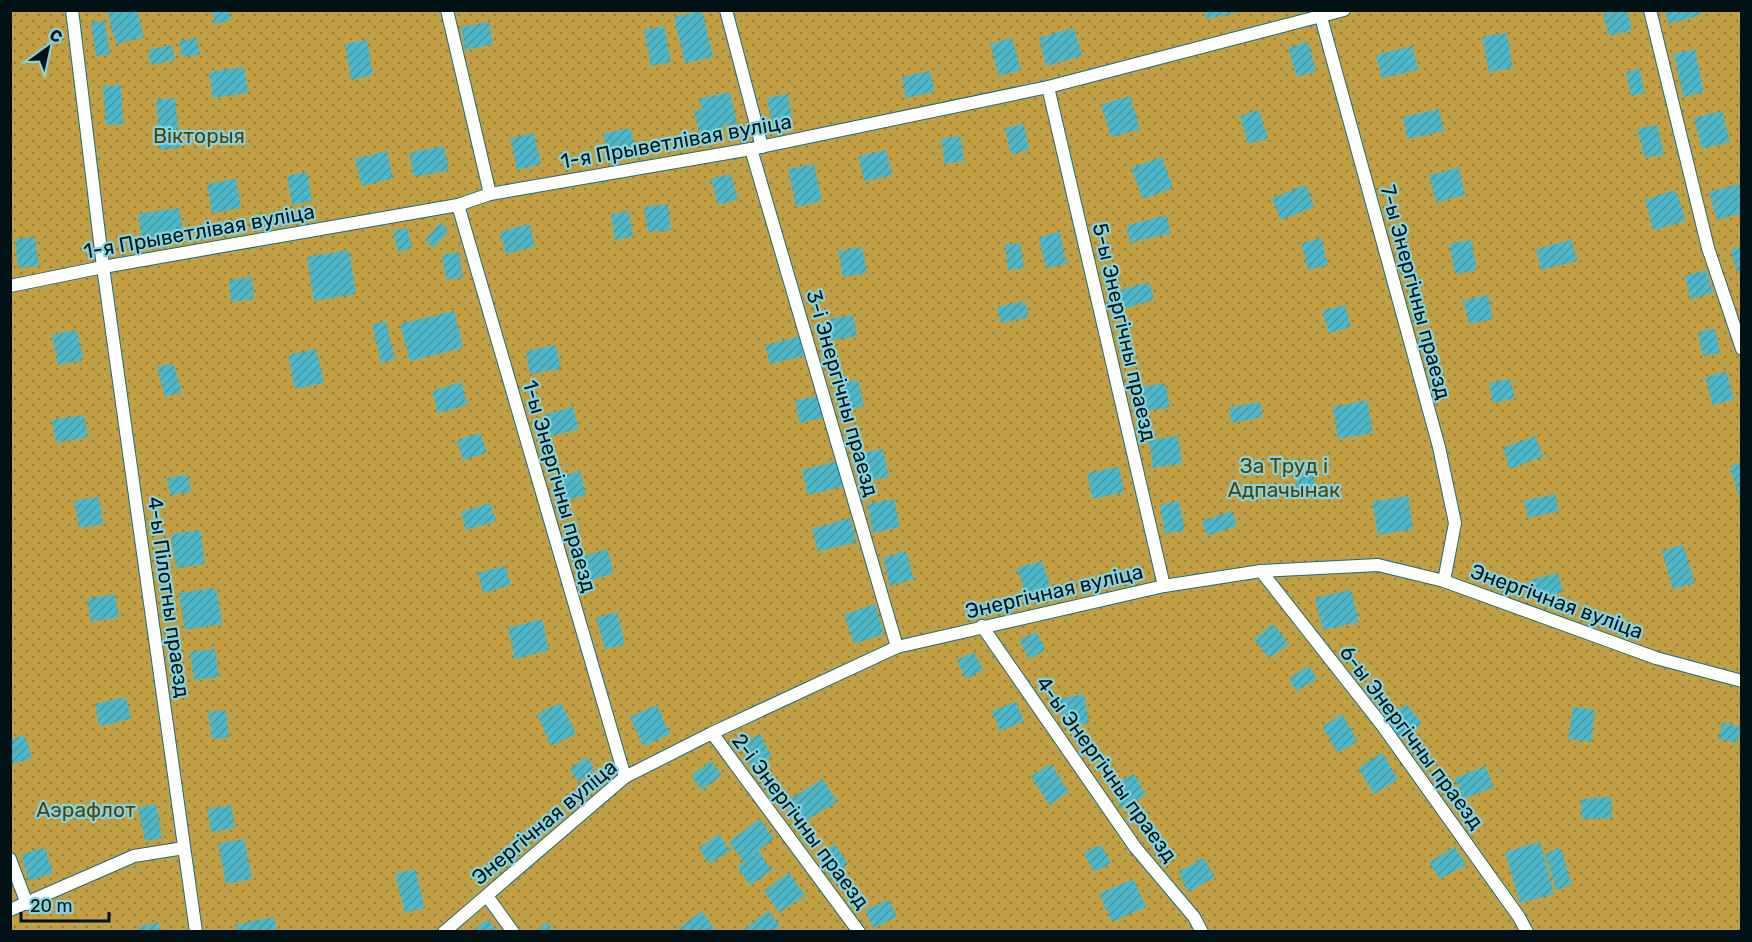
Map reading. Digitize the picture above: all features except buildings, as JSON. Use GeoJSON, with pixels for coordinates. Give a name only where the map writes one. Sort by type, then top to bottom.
{"type":"FeatureCollection","features":[{"type":"Feature","properties":{"kind":"lane","name":"4-ы Пілотны праезд"},"geometry":{"type":"LineString","coordinates":[[72,10],[103,267],[196,932]]}},
{"type":"Feature","properties":{"kind":"lane"},"geometry":{"type":"LineString","coordinates":[[447,10],[490,194]]}},
{"type":"Feature","properties":{"kind":"lane","name":"3-і Энергічны праезд"},"geometry":{"type":"LineString","coordinates":[[726,10],[756,148],[897,647]]}},
{"type":"Feature","properties":{"kind":"lane","name":"1-я Прыветлівая вуліца"},"geometry":{"type":"LineString","coordinates":[[10,286],[103,267],[458,205],[490,194],[756,148],[1048,87],[1319,14],[1344,10]]}},
{"type":"Feature","properties":{"kind":"lane"},"geometry":{"type":"LineString","coordinates":[[1650,10],[1708,248],[1742,349]]}},
{"type":"Feature","properties":{"kind":"lane","name":"7-ы Энергічны праезд"},"geometry":{"type":"LineString","coordinates":[[1319,14],[1439,447],[1455,524],[1444,581]]}},
{"type":"Feature","properties":{"kind":"lane","name":"5-ы Энергічны праезд"},"geometry":{"type":"LineString","coordinates":[[1048,87],[1164,586]]}},
{"type":"Feature","properties":{"kind":"lane","name":"1-ы Энергічны праезд"},"geometry":{"type":"LineString","coordinates":[[458,205],[625,777]]}},
{"type":"Feature","properties":{"kind":"lane","name":"Энергічная вуліца"},"geometry":{"type":"LineString","coordinates":[[444,932],[625,777],[712,734],[897,647],[1164,586],[1261,570],[1378,565],[1444,581],[1656,658],[1742,681]]}},
{"type":"Feature","properties":{"kind":"lane","name":"6-ы Энергічны праезд"},"geometry":{"type":"LineString","coordinates":[[1261,570],[1382,725],[1519,917],[1527,932]]}},
{"type":"Feature","properties":{"kind":"lane","name":"4-ы Энергічны праезд"},"geometry":{"type":"LineString","coordinates":[[982,626],[1135,847],[1194,917],[1202,932]]}},
{"type":"Feature","properties":{"kind":"lane","name":"2-і Энергічны праезд"},"geometry":{"type":"LineString","coordinates":[[712,734],[859,932]]}},
{"type":"Feature","properties":{"kind":"lane"},"geometry":{"type":"LineString","coordinates":[[10,910],[134,856],[184,848]]}},
{"type":"Feature","properties":{"kind":"lane"},"geometry":{"type":"LineString","coordinates":[[10,859],[27,904]]}},
{"type":"Feature","properties":{"kind":"lane"},"geometry":{"type":"LineString","coordinates":[[487,896],[513,932]]}},
{"type":"Feature","properties":{"kind":"green space","name":"За Труд і Адпачынак"},"geometry":{"type":"Polygon","coordinates":[[[10,11],[1741,11],[1741,931],[11,931],[10,11]]]}},
{"type":"Feature","properties":{"kind":"park label","name":"Вікторыя"},"geometry":{"type":"Point","coordinates":[199,135]}},
{"type":"Feature","properties":{"kind":"park label","name":"Аэрафлот"},"geometry":{"type":"Point","coordinates":[86,809]}}]}
